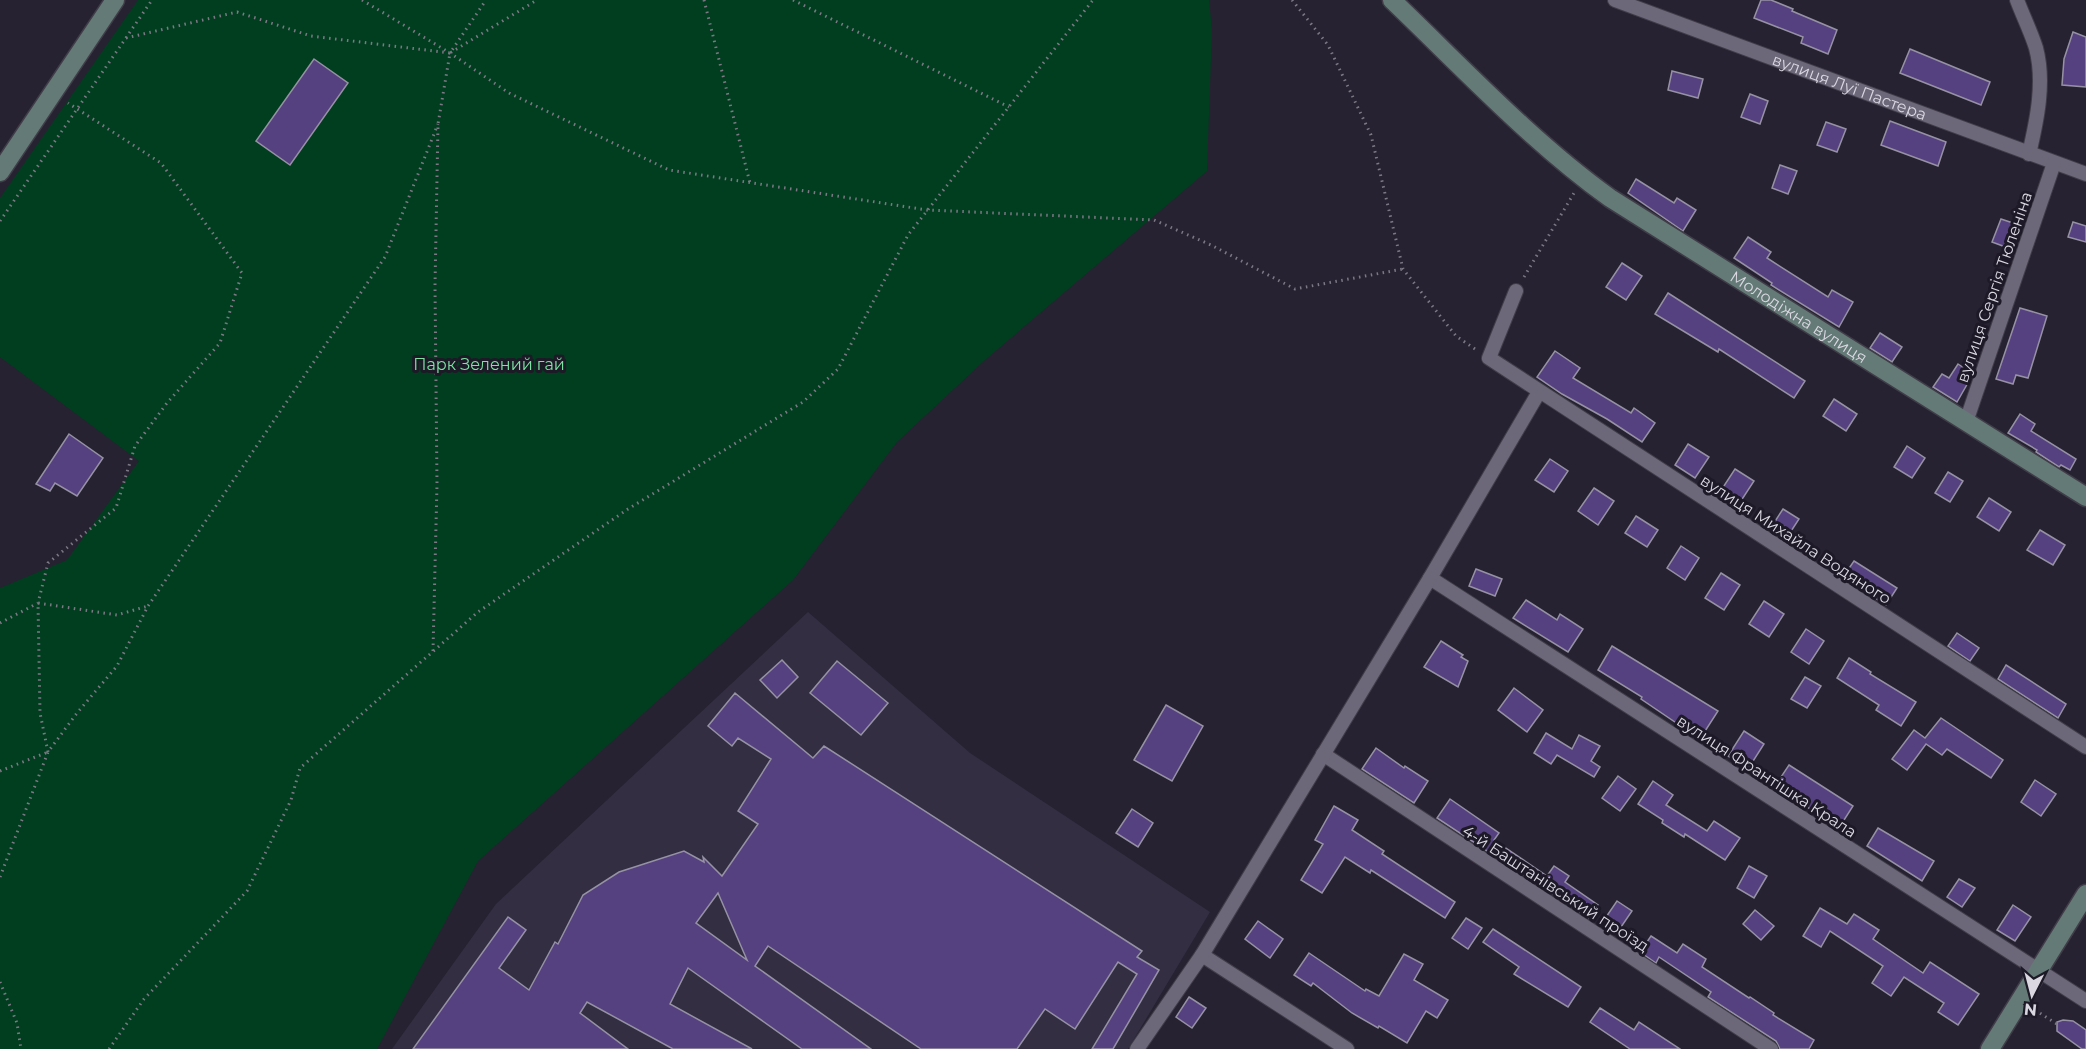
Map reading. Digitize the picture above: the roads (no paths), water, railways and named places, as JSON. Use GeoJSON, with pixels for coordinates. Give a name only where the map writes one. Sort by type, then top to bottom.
{"type":"FeatureCollection","features":[{"type":"Feature","properties":{"kind":"street"},"geometry":{"type":"LineString","coordinates":[[0,172],[115,0]]}},
{"type":"Feature","properties":{"kind":"street","name":"Молодіжна вулиця"},"geometry":{"type":"LineString","coordinates":[[1392,0],[1521,123],[1583,178],[1620,204],[2086,497]]}},
{"type":"Feature","properties":{"kind":"street","name":"вулиця Луї Пастера"},"geometry":{"type":"LineString","coordinates":[[1616,0],[2086,174]]}},
{"type":"Feature","properties":{"kind":"street"},"geometry":{"type":"LineString","coordinates":[[2017,0],[2036,49],[2040,86],[2029,154]]}},
{"type":"Feature","properties":{"kind":"street","name":"вулиця Сергія Тюленіна"},"geometry":{"type":"LineString","coordinates":[[1966,422],[2054,163]]}},
{"type":"Feature","properties":{"kind":"street","name":"вулиця Михайла Водяного"},"geometry":{"type":"LineString","coordinates":[[1516,291],[1489,358],[2086,747]]}},
{"type":"Feature","properties":{"kind":"street"},"geometry":{"type":"LineString","coordinates":[[1137,1049],[1202,955],[1430,578],[1539,392]]}},
{"type":"Feature","properties":{"kind":"street","name":"вулиця Франтішка Крала"},"geometry":{"type":"LineString","coordinates":[[1430,578],[2086,1001]]}},
{"type":"Feature","properties":{"kind":"street","name":"4-й Баштанівський проїзд"},"geometry":{"type":"LineString","coordinates":[[1323,754],[1770,1049]]}},
{"type":"Feature","properties":{"kind":"street"},"geometry":{"type":"LineString","coordinates":[[1990,1049],[2086,894]]}},
{"type":"Feature","properties":{"kind":"street"},"geometry":{"type":"LineString","coordinates":[[1202,955],[1347,1049]]}},
{"type":"Feature","properties":{"kind":"park label","name":"Парк Зелений гай"},"geometry":{"type":"Point","coordinates":[489,364]}}]}
